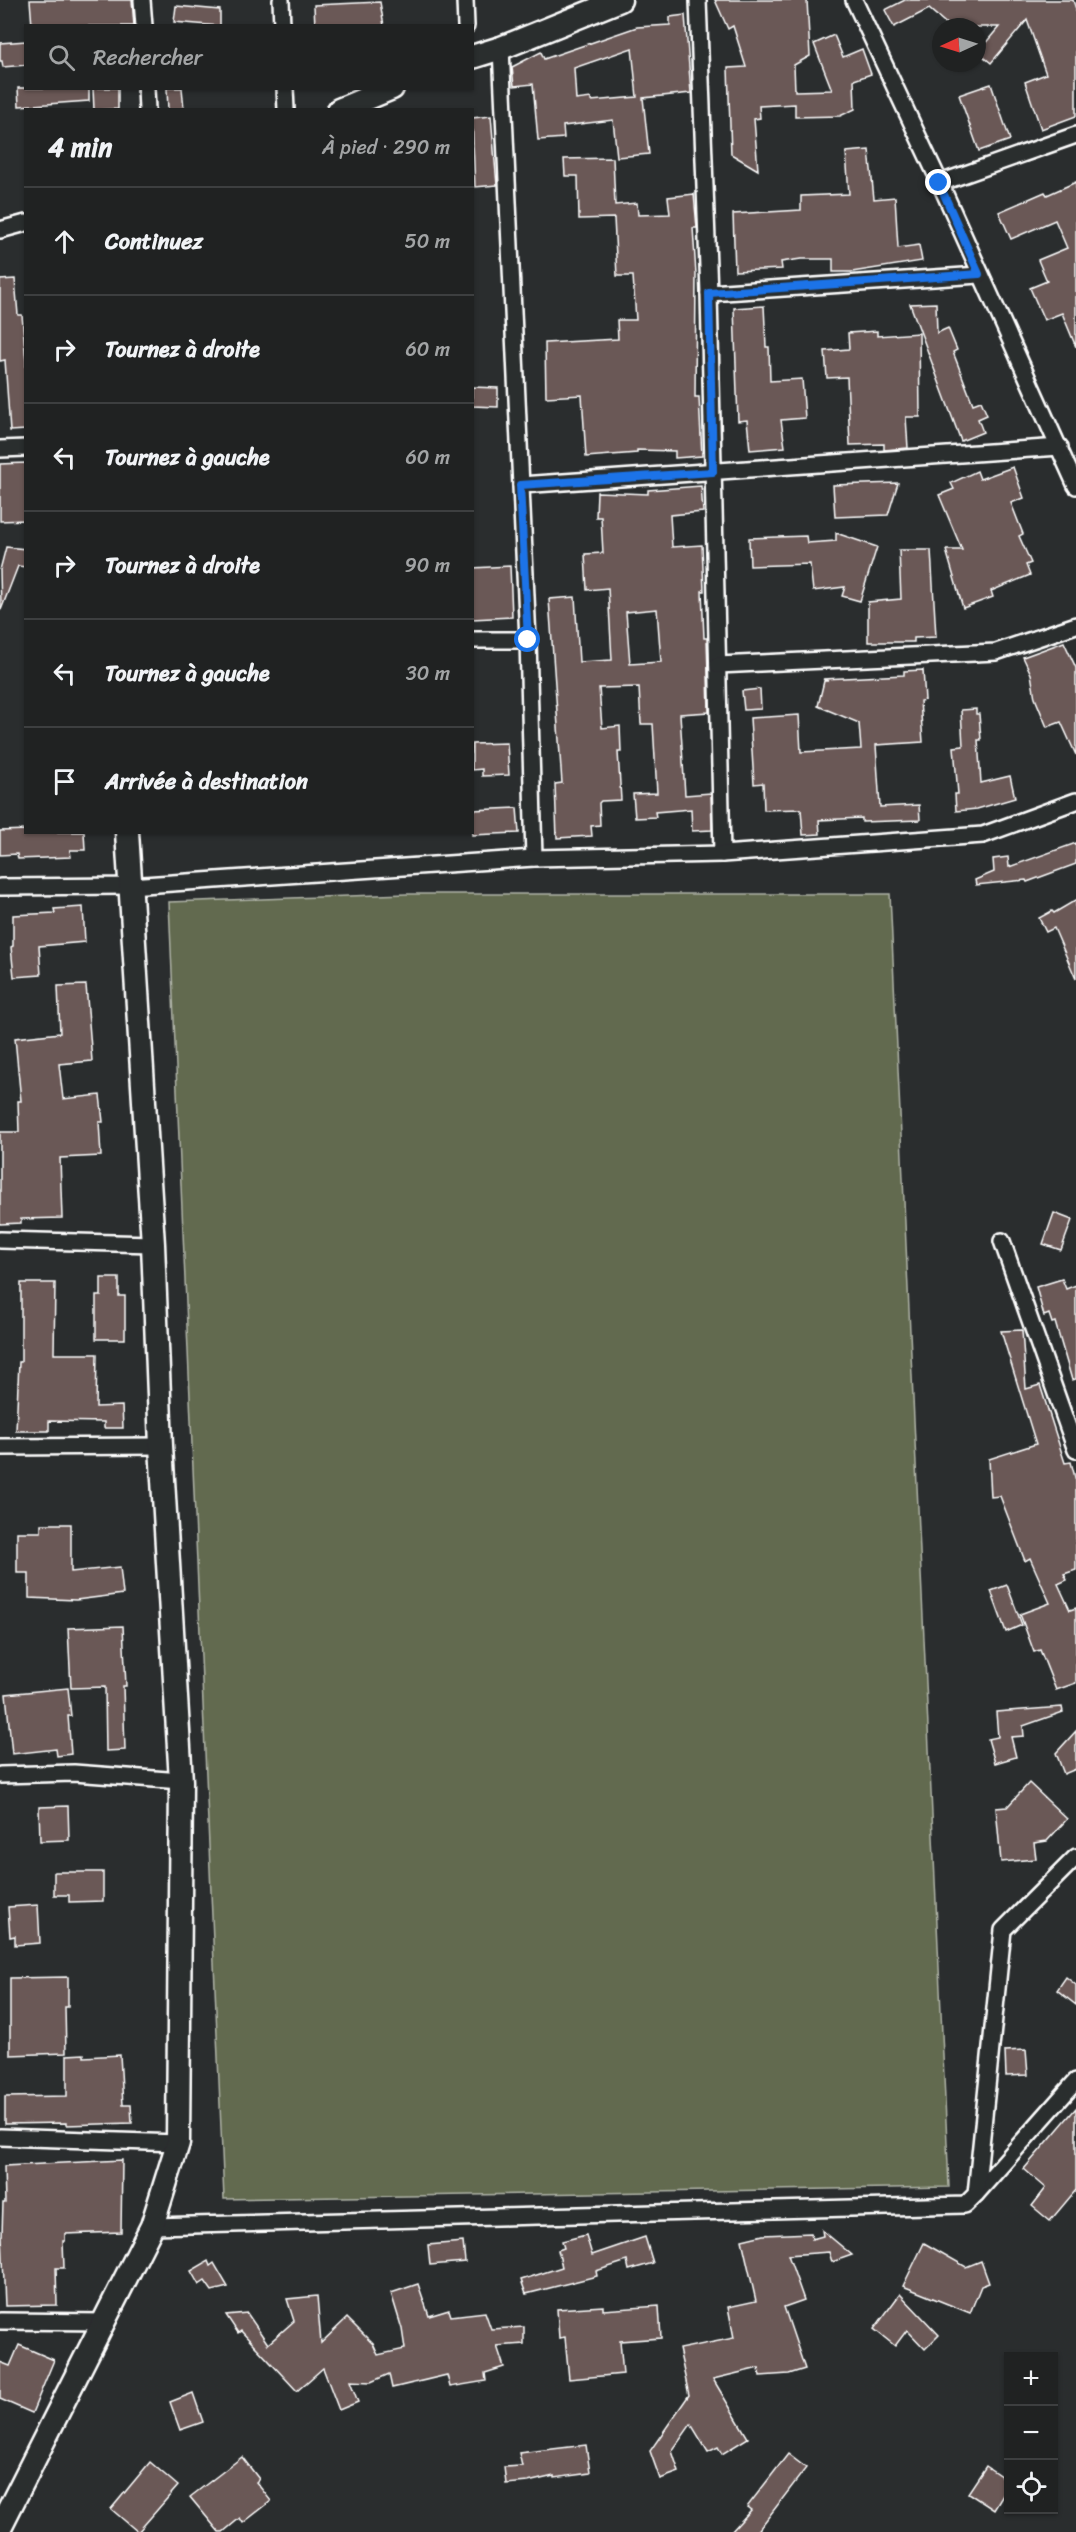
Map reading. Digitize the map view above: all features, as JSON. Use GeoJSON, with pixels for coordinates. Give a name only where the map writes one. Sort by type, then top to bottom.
{"type":"FeatureCollection","features":[{"type":"Feature","properties":{"kind":"street"},"geometry":{"type":"LineString","coordinates":[[142,0],[144,24]]}},
{"type":"Feature","properties":{"kind":"street"},"geometry":{"type":"LineString","coordinates":[[281,0],[282,24]]}},
{"type":"Feature","properties":{"kind":"street"},"geometry":{"type":"LineString","coordinates":[[465,0],[466,24]]}},
{"type":"Feature","properties":{"kind":"street"},"geometry":{"type":"LineString","coordinates":[[474,56],[501,48],[620,0]]}},
{"type":"Feature","properties":{"kind":"street"},"geometry":{"type":"LineString","coordinates":[[699,0],[709,293],[722,854]]}},
{"type":"Feature","properties":{"kind":"street"},"geometry":{"type":"LineString","coordinates":[[854,0],[1076,486]]}},
{"type":"Feature","properties":{"kind":"street"},"geometry":{"type":"LineString","coordinates":[[501,48],[528,640],[534,858]]}},
{"type":"Feature","properties":{"kind":"street"},"geometry":{"type":"LineString","coordinates":[[146,90],[147,108]]}},
{"type":"Feature","properties":{"kind":"street"},"geometry":{"type":"LineString","coordinates":[[285,90],[286,108]]}},
{"type":"Feature","properties":{"kind":"street"},"geometry":{"type":"LineString","coordinates":[[344,108],[387,90]]}},
{"type":"Feature","properties":{"kind":"street"},"geometry":{"type":"LineString","coordinates":[[939,183],[1076,135]]}},
{"type":"Feature","properties":{"kind":"street"},"geometry":{"type":"LineString","coordinates":[[0,231],[24,224]]}},
{"type":"Feature","properties":{"kind":"street"},"geometry":{"type":"LineString","coordinates":[[709,293],[979,274]]}},
{"type":"Feature","properties":{"kind":"street"},"geometry":{"type":"LineString","coordinates":[[520,485],[1060,447]]}},
{"type":"Feature","properties":{"kind":"street"},"geometry":{"type":"LineString","coordinates":[[0,449],[24,448]]}},
{"type":"Feature","properties":{"kind":"street"},"geometry":{"type":"LineString","coordinates":[[718,665],[996,652],[1076,625]]}},
{"type":"Feature","properties":{"kind":"street"},"geometry":{"type":"LineString","coordinates":[[474,640],[528,640]]}},
{"type":"Feature","properties":{"kind":"street"},"geometry":{"type":"LineString","coordinates":[[0,887],[129,886],[534,858],[722,854],[983,835],[1076,801]]}},
{"type":"Feature","properties":{"kind":"street"},"geometry":{"type":"LineString","coordinates":[[0,2527],[152,2226],[178,2143],[181,1780],[161,1446],[153,1244],[127,834]]}},
{"type":"Feature","properties":{"kind":"street"},"geometry":{"type":"LineString","coordinates":[[0,1240],[153,1244]]}},
{"type":"Feature","properties":{"kind":"street"},"geometry":{"type":"LineString","coordinates":[[1002,1241],[1076,1450]]}},
{"type":"Feature","properties":{"kind":"street"},"geometry":{"type":"LineString","coordinates":[[0,1447],[161,1446]]}},
{"type":"Feature","properties":{"kind":"street"},"geometry":{"type":"LineString","coordinates":[[0,1775],[74,1773],[181,1780]]}},
{"type":"Feature","properties":{"kind":"street"},"geometry":{"type":"LineString","coordinates":[[976,2194],[1003,1930],[1076,1857]]}},
{"type":"Feature","properties":{"kind":"street"},"geometry":{"type":"LineString","coordinates":[[152,2226],[965,2205],[1076,2081]]}},
{"type":"Feature","properties":{"kind":"street"},"geometry":{"type":"LineString","coordinates":[[0,2137],[178,2143]]}},
{"type":"Feature","properties":{"kind":"street"},"geometry":{"type":"LineString","coordinates":[[0,2321],[105,2322]]}},
{"type":"Feature","properties":{"kind":"green space"},"geometry":{"type":"Polygon","coordinates":[[[407,894],[890,894],[949,2187],[224,2199],[169,902],[407,894]]]}},
{"type":"Feature","properties":{"kind":"building"},"geometry":{"type":"Polygon","coordinates":[[[30,0],[132,0],[134,24],[32,24],[30,0]]]}},
{"type":"Feature","properties":{"kind":"building"},"geometry":{"type":"Polygon","coordinates":[[[715,0],[807,0],[810,56],[794,65],[795,91],[832,90],[814,44],[834,35],[843,57],[862,49],[871,74],[854,80],[855,109],[840,116],[795,117],[795,104],[759,106],[760,118],[754,119],[758,170],[731,154],[728,68],[746,67],[733,26],[728,29],[715,0]]]}},
{"type":"Feature","properties":{"kind":"building"},"geometry":{"type":"Polygon","coordinates":[[[905,0],[1073,0],[1076,9],[1076,116],[1041,129],[1025,82],[1046,74],[1027,20],[991,63],[986,59],[986,42],[999,27],[986,27],[986,18],[940,18],[929,9],[894,27],[885,10],[905,0]]]}},
{"type":"Feature","properties":{"kind":"building"},"geometry":{"type":"Polygon","coordinates":[[[380,2],[384,24],[315,24],[314,5],[380,2]]]}},
{"type":"Feature","properties":{"kind":"building"},"geometry":{"type":"Polygon","coordinates":[[[176,6],[220,10],[220,24],[174,22],[176,6]]]}},
{"type":"Feature","properties":{"kind":"building"},"geometry":{"type":"Polygon","coordinates":[[[685,15],[691,93],[643,98],[649,154],[617,157],[613,120],[563,126],[564,138],[538,140],[533,84],[514,86],[512,67],[541,52],[544,59],[637,27],[670,25],[670,17],[685,15]],[[632,48],[574,68],[576,100],[637,97],[632,48]]]}},
{"type":"Feature","properties":{"kind":"building"},"geometry":{"type":"Polygon","coordinates":[[[24,41],[24,65],[3,67],[0,61],[0,43],[24,41]]]}},
{"type":"Feature","properties":{"kind":"building"},"geometry":{"type":"Polygon","coordinates":[[[991,84],[1010,140],[979,151],[959,95],[991,84]]]}},
{"type":"Feature","properties":{"kind":"building"},"geometry":{"type":"Polygon","coordinates":[[[18,88],[24,88],[24,90],[89,90],[89,101],[19,106],[18,88]]]}},
{"type":"Feature","properties":{"kind":"building"},"geometry":{"type":"Polygon","coordinates":[[[93,90],[118,90],[118,108],[94,108],[93,90]]]}},
{"type":"Feature","properties":{"kind":"building"},"geometry":{"type":"Polygon","coordinates":[[[167,90],[182,90],[184,108],[168,108],[167,90]]]}},
{"type":"Feature","properties":{"kind":"building"},"geometry":{"type":"Polygon","coordinates":[[[491,116],[497,185],[475,187],[474,118],[491,116]]]}},
{"type":"Feature","properties":{"kind":"building"},"geometry":{"type":"Polygon","coordinates":[[[869,150],[874,199],[895,197],[898,248],[919,245],[922,261],[852,272],[833,272],[833,259],[801,259],[781,262],[782,269],[735,271],[733,214],[801,210],[801,196],[849,194],[846,152],[869,150]]]}},
{"type":"Feature","properties":{"kind":"building"},"geometry":{"type":"Polygon","coordinates":[[[613,158],[615,205],[637,203],[638,215],[670,214],[668,197],[694,194],[697,228],[693,228],[696,274],[695,397],[699,397],[702,456],[675,458],[675,451],[637,450],[637,453],[586,457],[582,395],[546,397],[545,343],[618,339],[617,320],[636,320],[633,276],[617,276],[614,218],[579,219],[578,176],[565,176],[564,159],[613,158]]]}},
{"type":"Feature","properties":{"kind":"building"},"geometry":{"type":"Polygon","coordinates":[[[1076,182],[1076,347],[1062,313],[1044,320],[1030,288],[1047,281],[1038,260],[1067,248],[1055,220],[1011,239],[999,212],[1045,192],[1047,195],[1076,182]]]}},
{"type":"Feature","properties":{"kind":"building"},"geometry":{"type":"Polygon","coordinates":[[[15,279],[18,315],[22,315],[24,430],[10,431],[5,360],[0,361],[0,280],[15,279]]]}},
{"type":"Feature","properties":{"kind":"building"},"geometry":{"type":"Polygon","coordinates":[[[936,303],[937,333],[948,328],[957,350],[953,352],[973,404],[981,401],[987,415],[978,419],[983,432],[961,441],[910,304],[936,303]]]}},
{"type":"Feature","properties":{"kind":"building"},"geometry":{"type":"Polygon","coordinates":[[[764,306],[770,381],[802,379],[805,418],[781,420],[785,447],[750,450],[747,420],[738,421],[734,308],[764,306]]]}},
{"type":"Feature","properties":{"kind":"building"},"geometry":{"type":"Polygon","coordinates":[[[877,331],[877,336],[919,333],[920,417],[906,417],[908,448],[884,450],[884,444],[850,445],[847,377],[827,378],[825,351],[849,349],[848,333],[877,331]]]}},
{"type":"Feature","properties":{"kind":"building"},"geometry":{"type":"Polygon","coordinates":[[[474,387],[498,388],[498,407],[474,406],[474,387]]]}},
{"type":"Feature","properties":{"kind":"building"},"geometry":{"type":"Polygon","coordinates":[[[24,463],[24,520],[0,521],[0,464],[24,463]]]}},
{"type":"Feature","properties":{"kind":"building"},"geometry":{"type":"Polygon","coordinates":[[[1013,467],[1024,498],[1011,503],[1023,534],[1019,536],[1031,563],[1026,565],[1030,575],[991,591],[993,597],[963,608],[946,550],[962,550],[939,495],[954,489],[951,483],[977,471],[980,479],[1013,467]]]}},
{"type":"Feature","properties":{"kind":"building"},"geometry":{"type":"Polygon","coordinates":[[[898,483],[888,515],[835,517],[833,485],[898,483]]]}},
{"type":"Feature","properties":{"kind":"building"},"geometry":{"type":"Polygon","coordinates":[[[701,486],[703,512],[670,515],[672,547],[702,545],[704,591],[702,591],[704,638],[707,638],[709,712],[680,714],[685,795],[711,793],[712,830],[692,831],[691,809],[655,812],[656,817],[635,818],[633,794],[657,793],[653,724],[641,724],[639,687],[599,688],[602,728],[620,726],[621,752],[618,752],[621,800],[599,803],[600,825],[591,826],[592,836],[557,838],[555,784],[562,783],[549,599],[575,597],[579,662],[612,660],[608,588],[587,590],[585,554],[603,553],[601,517],[596,517],[597,492],[648,494],[648,490],[701,486]],[[657,609],[626,612],[630,664],[661,662],[657,609]]]}},
{"type":"Feature","properties":{"kind":"building"},"geometry":{"type":"Polygon","coordinates":[[[836,533],[877,547],[860,601],[842,596],[845,587],[813,591],[810,564],[750,566],[749,538],[806,536],[807,543],[836,541],[836,533]]]}},
{"type":"Feature","properties":{"kind":"building"},"geometry":{"type":"Polygon","coordinates":[[[6,547],[24,549],[24,567],[18,566],[1,610],[0,570],[6,547]]]}},
{"type":"Feature","properties":{"kind":"building"},"geometry":{"type":"Polygon","coordinates":[[[899,550],[931,550],[936,637],[914,638],[914,642],[868,642],[868,602],[901,599],[899,550]]]}},
{"type":"Feature","properties":{"kind":"building"},"geometry":{"type":"Polygon","coordinates":[[[510,566],[512,617],[474,619],[474,568],[510,566]]]}},
{"type":"Feature","properties":{"kind":"building"},"geometry":{"type":"Polygon","coordinates":[[[1064,642],[1076,668],[1076,755],[1061,722],[1047,727],[1035,698],[1031,674],[1023,657],[1064,642]]]}},
{"type":"Feature","properties":{"kind":"building"},"geometry":{"type":"Polygon","coordinates":[[[923,670],[925,700],[920,701],[923,742],[876,745],[880,807],[919,805],[920,820],[862,822],[862,818],[819,820],[820,834],[803,835],[801,809],[764,810],[763,783],[754,784],[750,718],[799,715],[801,752],[861,749],[859,723],[818,706],[824,681],[828,681],[823,679],[904,675],[904,671],[923,670]]]}},
{"type":"Feature","properties":{"kind":"building"},"geometry":{"type":"Polygon","coordinates":[[[760,689],[761,709],[744,710],[742,691],[760,689]]]}},
{"type":"Feature","properties":{"kind":"building"},"geometry":{"type":"Polygon","coordinates":[[[976,709],[976,714],[979,714],[981,740],[978,740],[981,783],[1010,776],[1015,798],[977,809],[956,811],[955,794],[958,794],[954,747],[963,746],[961,710],[976,709]]]}},
{"type":"Feature","properties":{"kind":"building"},"geometry":{"type":"Polygon","coordinates":[[[507,743],[509,775],[482,776],[482,769],[474,770],[474,744],[507,743]]]}},
{"type":"Feature","properties":{"kind":"building"},"geometry":{"type":"Polygon","coordinates":[[[517,808],[519,833],[472,835],[474,834],[474,810],[517,808]]]}},
{"type":"Feature","properties":{"kind":"building"},"geometry":{"type":"Polygon","coordinates":[[[24,830],[24,834],[84,834],[85,850],[70,850],[71,857],[18,859],[17,854],[0,855],[0,831],[24,830]]]}},
{"type":"Feature","properties":{"kind":"building"},"geometry":{"type":"Polygon","coordinates":[[[1076,843],[1076,864],[1027,882],[1026,880],[976,885],[975,880],[994,872],[993,859],[1008,857],[1009,867],[1076,843]]]}},
{"type":"Feature","properties":{"kind":"building"},"geometry":{"type":"Polygon","coordinates":[[[1076,900],[1076,979],[1054,928],[1046,932],[1039,918],[1052,911],[1054,913],[1076,900]]]}},
{"type":"Feature","properties":{"kind":"building"},"geometry":{"type":"Polygon","coordinates":[[[83,907],[85,942],[39,946],[41,975],[14,977],[11,947],[13,946],[13,915],[55,913],[54,909],[83,907]]]}},
{"type":"Feature","properties":{"kind":"building"},"geometry":{"type":"Polygon","coordinates":[[[86,985],[92,1061],[59,1064],[63,1099],[100,1095],[103,1122],[99,1122],[101,1156],[60,1158],[62,1218],[21,1219],[21,1223],[0,1224],[0,1132],[19,1132],[18,1101],[21,1101],[15,1038],[60,1033],[58,986],[86,985]]]}},
{"type":"Feature","properties":{"kind":"building"},"geometry":{"type":"Polygon","coordinates":[[[1054,1213],[1072,1220],[1061,1250],[1043,1244],[1054,1213]]]}},
{"type":"Feature","properties":{"kind":"building"},"geometry":{"type":"Polygon","coordinates":[[[101,1278],[119,1278],[119,1296],[125,1296],[125,1339],[96,1339],[96,1296],[101,1296],[101,1278]]]}},
{"type":"Feature","properties":{"kind":"building"},"geometry":{"type":"Polygon","coordinates":[[[1062,1279],[1066,1289],[1076,1285],[1076,1379],[1072,1380],[1055,1322],[1052,1323],[1049,1314],[1044,1316],[1036,1287],[1062,1279]]]}},
{"type":"Feature","properties":{"kind":"building"},"geometry":{"type":"Polygon","coordinates":[[[21,1283],[55,1283],[54,1354],[97,1354],[96,1407],[122,1406],[123,1428],[104,1428],[104,1422],[49,1421],[49,1431],[16,1431],[19,1362],[21,1362],[21,1283]]]}},
{"type":"Feature","properties":{"kind":"building"},"geometry":{"type":"Polygon","coordinates":[[[1022,1330],[1026,1389],[1040,1385],[1065,1463],[1071,1462],[1076,1481],[1076,1570],[1064,1574],[1067,1580],[1058,1584],[1070,1610],[1076,1608],[1076,1683],[1056,1690],[1040,1650],[1034,1652],[1020,1614],[1050,1603],[1030,1558],[1025,1561],[1000,1496],[991,1497],[989,1459],[1036,1444],[1001,1331],[1022,1330]]]}},
{"type":"Feature","properties":{"kind":"building"},"geometry":{"type":"Polygon","coordinates":[[[41,1524],[71,1524],[71,1572],[120,1567],[123,1594],[76,1600],[29,1598],[29,1573],[17,1573],[17,1532],[41,1532],[41,1524]]]}},
{"type":"Feature","properties":{"kind":"building"},"geometry":{"type":"Polygon","coordinates":[[[1007,1585],[1022,1625],[1006,1632],[991,1591],[1007,1585]]]}},
{"type":"Feature","properties":{"kind":"building"},"geometry":{"type":"Polygon","coordinates":[[[123,1626],[126,1686],[123,1686],[125,1750],[106,1751],[105,1687],[71,1688],[68,1628],[123,1626]]]}},
{"type":"Feature","properties":{"kind":"building"},"geometry":{"type":"Polygon","coordinates":[[[68,1688],[71,1754],[57,1756],[56,1749],[12,1754],[6,1694],[68,1688]]]}},
{"type":"Feature","properties":{"kind":"building"},"geometry":{"type":"Polygon","coordinates":[[[1062,1707],[1063,1712],[1023,1726],[1024,1736],[1011,1737],[1016,1757],[995,1763],[988,1739],[998,1737],[996,1712],[1062,1707]]]}},
{"type":"Feature","properties":{"kind":"building"},"geometry":{"type":"Polygon","coordinates":[[[1076,1731],[1076,1769],[1064,1774],[1056,1753],[1076,1731]]]}},
{"type":"Feature","properties":{"kind":"building"},"geometry":{"type":"Polygon","coordinates":[[[1029,1783],[1067,1819],[1047,1841],[1034,1843],[1036,1859],[1001,1862],[996,1808],[1007,1807],[1029,1783]]]}},
{"type":"Feature","properties":{"kind":"building"},"geometry":{"type":"Polygon","coordinates":[[[68,1806],[69,1840],[40,1841],[39,1807],[68,1806]]]}},
{"type":"Feature","properties":{"kind":"building"},"geometry":{"type":"Polygon","coordinates":[[[54,1872],[103,1872],[103,1901],[69,1902],[69,1895],[54,1895],[54,1872]]]}},
{"type":"Feature","properties":{"kind":"building"},"geometry":{"type":"Polygon","coordinates":[[[38,1905],[40,1943],[15,1945],[15,1936],[10,1937],[8,1907],[38,1905]]]}},
{"type":"Feature","properties":{"kind":"building"},"geometry":{"type":"Polygon","coordinates":[[[68,1977],[68,2007],[65,2007],[66,2053],[10,2055],[10,1978],[68,1977]]]}},
{"type":"Feature","properties":{"kind":"building"},"geometry":{"type":"Polygon","coordinates":[[[1066,1977],[1076,1985],[1076,2005],[1057,1990],[1066,1977]]]}},
{"type":"Feature","properties":{"kind":"building"},"geometry":{"type":"Polygon","coordinates":[[[1026,2050],[1028,2075],[1006,2076],[1005,2051],[1026,2050]]]}},
{"type":"Feature","properties":{"kind":"building"},"geometry":{"type":"Polygon","coordinates":[[[84,2054],[84,2057],[120,2055],[123,2105],[131,2105],[132,2123],[5,2124],[5,2097],[67,2096],[67,2055],[84,2054]]]}},
{"type":"Feature","properties":{"kind":"building"},"geometry":{"type":"Polygon","coordinates":[[[1076,2108],[1076,2190],[1050,2221],[1032,2206],[1046,2188],[1024,2169],[1076,2108]]]}},
{"type":"Feature","properties":{"kind":"building"},"geometry":{"type":"Polygon","coordinates":[[[122,2160],[121,2232],[65,2234],[64,2268],[56,2268],[57,2305],[5,2306],[2,2235],[3,2203],[5,2203],[4,2166],[122,2160]]]}},
{"type":"Feature","properties":{"kind":"building"},"geometry":{"type":"Polygon","coordinates":[[[822,2230],[852,2255],[832,2262],[829,2252],[788,2255],[804,2300],[784,2307],[805,2369],[789,2374],[760,2376],[759,2368],[713,2379],[748,2438],[722,2454],[718,2447],[708,2452],[691,2424],[672,2451],[679,2472],[660,2479],[650,2451],[689,2395],[679,2349],[734,2338],[728,2307],[756,2301],[742,2240],[763,2235],[811,2233],[812,2239],[823,2236],[822,2230]]]}},
{"type":"Feature","properties":{"kind":"building"},"geometry":{"type":"Polygon","coordinates":[[[586,2235],[592,2255],[645,2237],[653,2263],[629,2270],[627,2261],[596,2271],[597,2276],[526,2294],[521,2280],[562,2267],[558,2250],[564,2248],[562,2241],[586,2235]]]}},
{"type":"Feature","properties":{"kind":"building"},"geometry":{"type":"Polygon","coordinates":[[[463,2242],[465,2262],[430,2265],[428,2245],[463,2242]]]}},
{"type":"Feature","properties":{"kind":"building"},"geometry":{"type":"Polygon","coordinates":[[[924,2243],[966,2267],[981,2261],[989,2283],[981,2286],[970,2313],[903,2286],[924,2243]]]}},
{"type":"Feature","properties":{"kind":"building"},"geometry":{"type":"Polygon","coordinates":[[[208,2261],[210,2266],[214,2263],[228,2287],[212,2291],[205,2281],[199,2285],[191,2271],[208,2261]]]}},
{"type":"Feature","properties":{"kind":"building"},"geometry":{"type":"Polygon","coordinates":[[[418,2284],[429,2316],[449,2310],[451,2316],[485,2312],[491,2329],[524,2327],[524,2344],[497,2346],[504,2367],[485,2373],[486,2381],[450,2387],[447,2375],[392,2388],[389,2374],[371,2382],[350,2381],[358,2402],[339,2410],[323,2368],[297,2391],[241,2331],[238,2333],[226,2315],[247,2313],[268,2344],[294,2321],[287,2299],[317,2296],[321,2343],[347,2318],[373,2344],[378,2355],[405,2349],[402,2329],[391,2293],[418,2284]]]}},
{"type":"Feature","properties":{"kind":"building"},"geometry":{"type":"Polygon","coordinates":[[[900,2294],[939,2335],[925,2349],[907,2330],[895,2346],[874,2329],[900,2294]]]}},
{"type":"Feature","properties":{"kind":"building"},"geometry":{"type":"Polygon","coordinates":[[[603,2306],[603,2310],[659,2306],[661,2338],[620,2341],[623,2374],[569,2379],[565,2337],[559,2338],[557,2309],[603,2306]]]}},
{"type":"Feature","properties":{"kind":"building"},"geometry":{"type":"Polygon","coordinates":[[[19,2345],[54,2360],[32,2413],[0,2399],[0,2362],[10,2366],[19,2345]]]}},
{"type":"Feature","properties":{"kind":"building"},"geometry":{"type":"Polygon","coordinates":[[[193,2393],[203,2422],[180,2430],[170,2402],[193,2393]]]}},
{"type":"Feature","properties":{"kind":"building"},"geometry":{"type":"Polygon","coordinates":[[[586,2445],[590,2473],[506,2484],[504,2467],[522,2466],[519,2453],[586,2445]]]}},
{"type":"Feature","properties":{"kind":"building"},"geometry":{"type":"Polygon","coordinates":[[[788,2454],[806,2468],[757,2532],[731,2532],[751,2510],[747,2507],[788,2454]]]}},
{"type":"Feature","properties":{"kind":"building"},"geometry":{"type":"Polygon","coordinates":[[[242,2457],[259,2479],[256,2482],[271,2501],[243,2523],[240,2518],[223,2532],[219,2532],[190,2497],[242,2457]]]}},
{"type":"Feature","properties":{"kind":"building"},"geometry":{"type":"Polygon","coordinates":[[[150,2462],[178,2486],[138,2532],[111,2509],[150,2462]]]}},
{"type":"Feature","properties":{"kind":"building"},"geometry":{"type":"Polygon","coordinates":[[[986,2466],[1004,2478],[1004,2494],[994,2510],[968,2493],[986,2466]]]}},
{"type":"Feature","properties":{"kind":"route"},"geometry":{"type":"LineString","coordinates":[[528,640],[520,485],[713,472],[709,293],[979,274],[939,183]]}}]}
